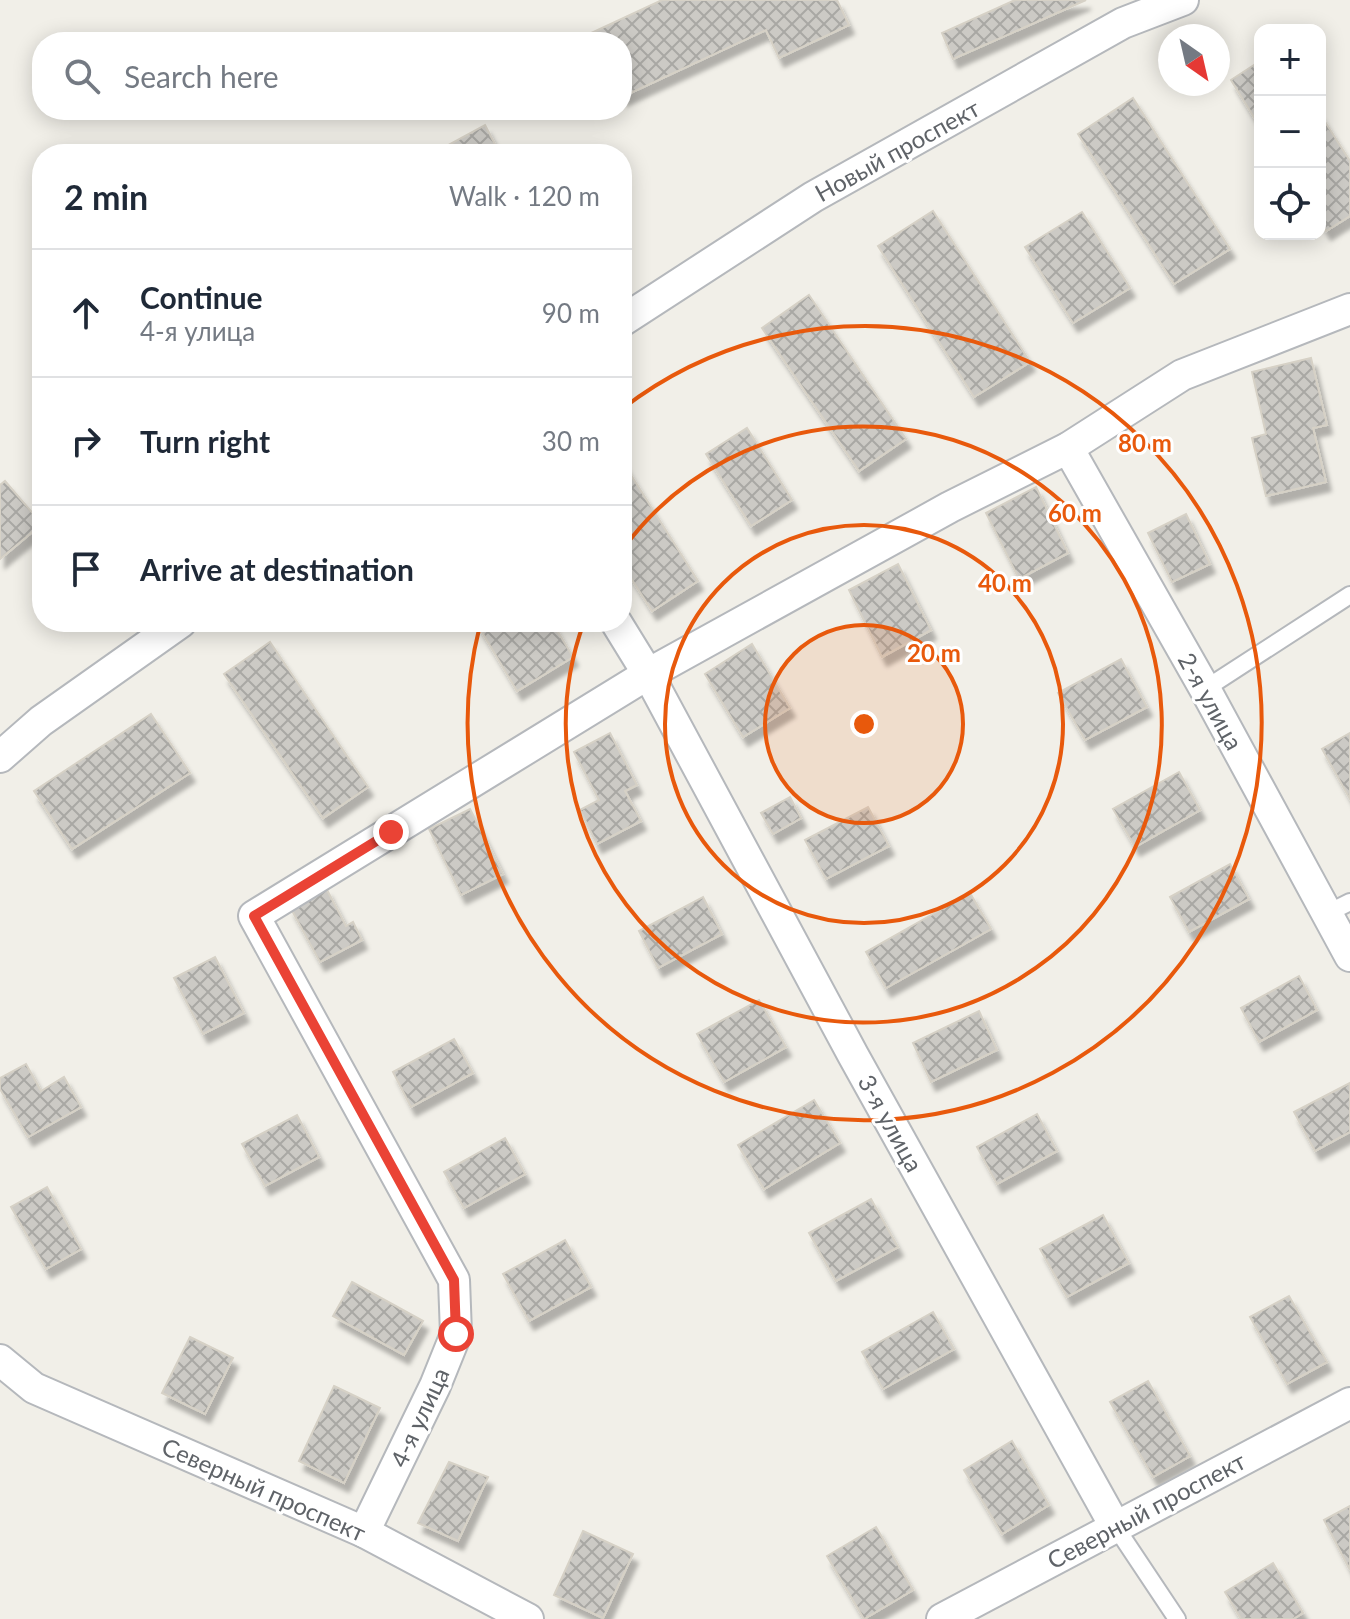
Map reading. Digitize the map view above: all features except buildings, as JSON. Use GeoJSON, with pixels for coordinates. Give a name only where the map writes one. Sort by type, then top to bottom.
{"type":"FeatureCollection","features":[{"type":"Feature","properties":{"kind":"street","name":"Новый проспект"},"geometry":{"type":"LineString","coordinates":[[632,315],[813,197],[1123,23],[1183,0]]}},
{"type":"Feature","properties":{"kind":"street"},"geometry":{"type":"LineString","coordinates":[[648,674],[950,507],[1068,448],[1182,375],[1350,309]]}},
{"type":"Feature","properties":{"kind":"street","name":"2-я улица"},"geometry":{"type":"LineString","coordinates":[[1068,448],[1205,689],[1339,907],[1350,956]]}},
{"type":"Feature","properties":{"kind":"street"},"geometry":{"type":"LineString","coordinates":[[0,757],[41,721],[167,632]]}},
{"type":"Feature","properties":{"kind":"street","name":"3-я улица"},"geometry":{"type":"LineString","coordinates":[[622,632],[1115,1526]]}},
{"type":"Feature","properties":{"kind":"street","name":"4-я улица"},"geometry":{"type":"LineString","coordinates":[[364,1532],[435,1386],[456,1334],[454,1280],[254,916],[648,674]]}},
{"type":"Feature","properties":{"kind":"street","name":"Северный проспект"},"geometry":{"type":"LineString","coordinates":[[0,1360],[34,1388],[364,1532],[528,1619]]}},
{"type":"Feature","properties":{"kind":"street","name":"Северный проспект"},"geometry":{"type":"LineString","coordinates":[[942,1619],[1350,1403]]}},
{"type":"Feature","properties":{"kind":"lane"},"geometry":{"type":"LineString","coordinates":[[1205,689],[1350,595]]}},
{"type":"Feature","properties":{"kind":"lane","name":"3-я улица"},"geometry":{"type":"LineString","coordinates":[[1115,1526],[1177,1619]]}},
{"type":"Feature","properties":{"kind":"route"},"geometry":{"type":"LineString","coordinates":[[391,832],[254,916],[454,1280],[456,1334]]}}]}
